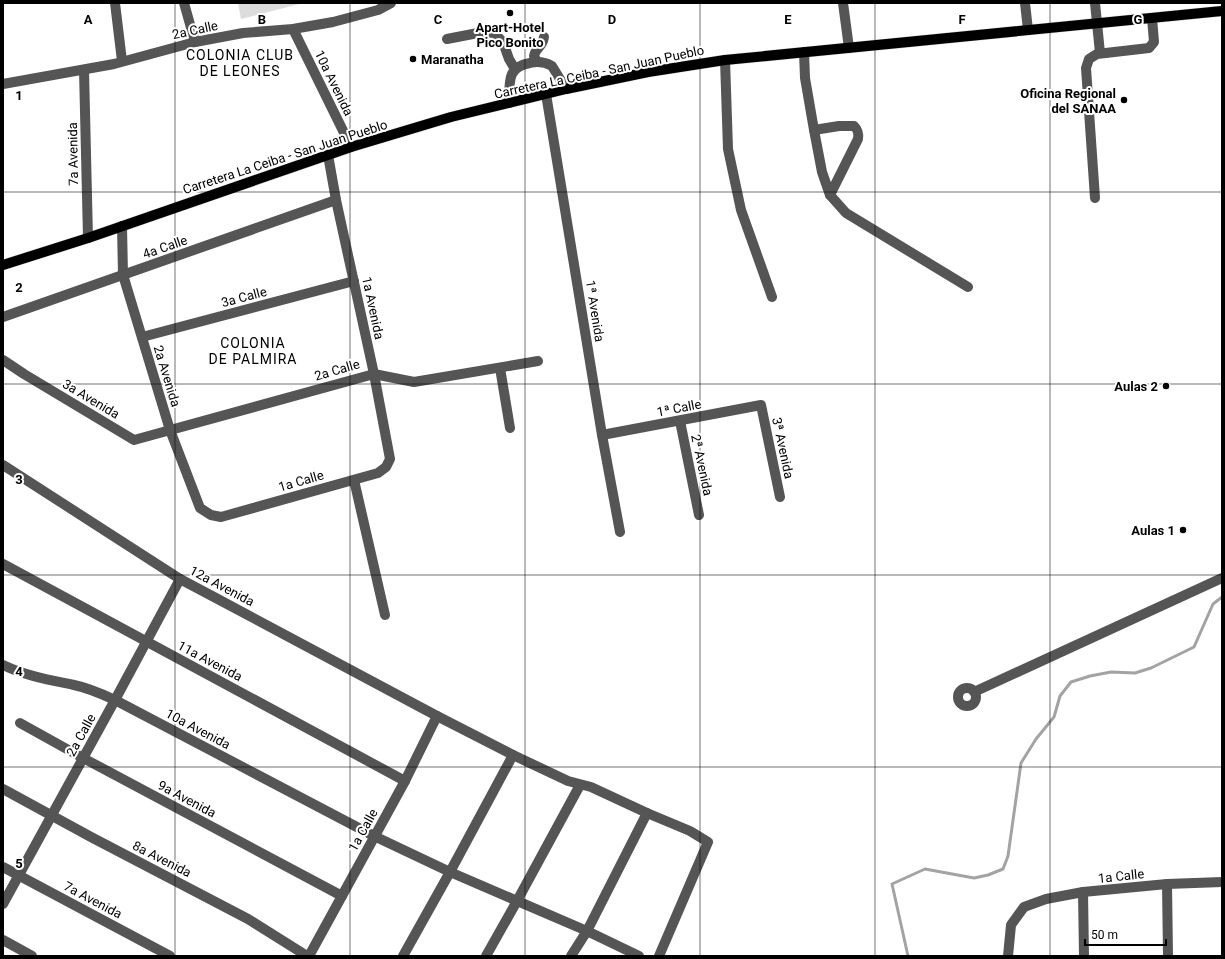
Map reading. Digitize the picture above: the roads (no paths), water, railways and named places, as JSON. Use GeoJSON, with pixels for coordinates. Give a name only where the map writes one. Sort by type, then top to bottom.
{"type":"FeatureCollection","features":[{"type":"Feature","properties":{"kind":"main road","name":"Carretera La Ceiba - San Juan Pueblo"},"geometry":{"type":"LineString","coordinates":[[3,265],[88,238],[351,147],[451,117],[566,89],[648,72],[725,60],[1222,11]]}},
{"type":"Feature","properties":{"kind":"street"},"geometry":{"type":"LineString","coordinates":[[115,3],[122,61]]}},
{"type":"Feature","properties":{"kind":"street"},"geometry":{"type":"LineString","coordinates":[[184,3],[194,42]]}},
{"type":"Feature","properties":{"kind":"street","name":"2a Calle"},"geometry":{"type":"LineString","coordinates":[[3,84],[114,64],[194,42],[243,33],[293,29],[333,22],[378,10],[391,3]]}},
{"type":"Feature","properties":{"kind":"street"},"geometry":{"type":"LineString","coordinates":[[843,3],[849,48]]}},
{"type":"Feature","properties":{"kind":"street"},"geometry":{"type":"LineString","coordinates":[[1025,3],[1028,30]]}},
{"type":"Feature","properties":{"kind":"street"},"geometry":{"type":"LineString","coordinates":[[1095,3],[1100,53]]}},
{"type":"Feature","properties":{"kind":"street"},"geometry":{"type":"LineString","coordinates":[[1095,198],[1086,68],[1089,59],[1100,53],[1150,48],[1154,42],[1152,18]]}},
{"type":"Feature","properties":{"kind":"street","name":"10a Avenida"},"geometry":{"type":"LineString","coordinates":[[293,29],[351,147]]}},
{"type":"Feature","properties":{"kind":"street"},"geometry":{"type":"LineString","coordinates":[[447,39],[483,32],[494,33],[503,42],[509,59],[515,69]]}},
{"type":"Feature","properties":{"kind":"street"},"geometry":{"type":"LineString","coordinates":[[537,62],[534,56],[535,52],[543,44],[544,37]]}},
{"type":"Feature","properties":{"kind":"street"},"geometry":{"type":"LineString","coordinates":[[804,52],[805,78],[814,130],[822,172],[830,196],[846,213],[968,287]]}},
{"type":"Feature","properties":{"kind":"street"},"geometry":{"type":"LineString","coordinates":[[725,60],[728,149],[741,210],[772,297]]}},
{"type":"Feature","properties":{"kind":"street"},"geometry":{"type":"LineString","coordinates":[[509,103],[510,78],[515,69],[522,64],[537,62],[552,66],[566,89]]}},
{"type":"Feature","properties":{"kind":"street","name":"7a Avenida"},"geometry":{"type":"LineString","coordinates":[[84,70],[88,238]]}},
{"type":"Feature","properties":{"kind":"street","name":"1ª Avenida"},"geometry":{"type":"LineString","coordinates":[[546,94],[602,435],[620,532]]}},
{"type":"Feature","properties":{"kind":"street"},"geometry":{"type":"LineString","coordinates":[[814,130],[839,126],[854,126],[858,134],[858,139],[830,196]]}},
{"type":"Feature","properties":{"kind":"street","name":"1a Avenida"},"geometry":{"type":"LineString","coordinates":[[328,155],[336,200],[374,374],[390,459],[386,467]]}},
{"type":"Feature","properties":{"kind":"street","name":"4a Calle"},"geometry":{"type":"LineString","coordinates":[[3,317],[336,200]]}},
{"type":"Feature","properties":{"kind":"street","name":"2a Avenida"},"geometry":{"type":"LineString","coordinates":[[122,226],[123,275],[170,430],[200,508],[211,515],[221,517]]}},
{"type":"Feature","properties":{"kind":"street","name":"3a Calle"},"geometry":{"type":"LineString","coordinates":[[142,337],[354,281]]}},
{"type":"Feature","properties":{"kind":"street","name":"3a Avenida"},"geometry":{"type":"LineString","coordinates":[[3,360],[134,440],[170,430]]}},
{"type":"Feature","properties":{"kind":"street","name":"2a Calle"},"geometry":{"type":"LineString","coordinates":[[170,430],[374,374],[414,382],[538,361]]}},
{"type":"Feature","properties":{"kind":"street"},"geometry":{"type":"LineString","coordinates":[[500,368],[510,428]]}},
{"type":"Feature","properties":{"kind":"street","name":"1ª Calle"},"geometry":{"type":"LineString","coordinates":[[602,435],[761,405]]}},
{"type":"Feature","properties":{"kind":"street","name":"3ª Avenida"},"geometry":{"type":"LineString","coordinates":[[761,405],[780,497]]}},
{"type":"Feature","properties":{"kind":"street","name":"2ª Avenida"},"geometry":{"type":"LineString","coordinates":[[680,421],[699,515]]}},
{"type":"Feature","properties":{"kind":"street","name":"12a Avenida"},"geometry":{"type":"LineString","coordinates":[[3,465],[180,579],[513,755],[568,781],[591,787],[690,831],[708,842],[659,956]]}},
{"type":"Feature","properties":{"kind":"street","name":"1a Calle"},"geometry":{"type":"LineString","coordinates":[[221,517],[378,473],[386,467]]}},
{"type":"Feature","properties":{"kind":"street"},"geometry":{"type":"LineString","coordinates":[[354,480],[385,615]]}},
{"type":"Feature","properties":{"kind":"street","name":"11a Avenida"},"geometry":{"type":"LineString","coordinates":[[3,564],[405,780]]}},
{"type":"Feature","properties":{"kind":"street"},"geometry":{"type":"LineString","coordinates":[[974,692],[1222,578]]}},
{"type":"Feature","properties":{"kind":"street","name":"2a Calle"},"geometry":{"type":"LineString","coordinates":[[3,904],[180,579]]}},
{"type":"Feature","properties":{"kind":"street","name":"10a Avenida"},"geometry":{"type":"LineString","coordinates":[[3,665],[37,678],[76,686],[115,700],[374,836],[450,872],[587,930],[639,956]]}},
{"type":"Feature","properties":{"kind":"street","name":"1a Calle"},"geometry":{"type":"LineString","coordinates":[[308,956],[405,780],[437,716]]}},
{"type":"Feature","properties":{"kind":"street","name":"9a Avenida"},"geometry":{"type":"LineString","coordinates":[[20,723],[342,896]]}},
{"type":"Feature","properties":{"kind":"street"},"geometry":{"type":"LineString","coordinates":[[403,956],[513,755]]}},
{"type":"Feature","properties":{"kind":"street"},"geometry":{"type":"LineString","coordinates":[[486,956],[580,784]]}},
{"type":"Feature","properties":{"kind":"street","name":"8a Avenida"},"geometry":{"type":"LineString","coordinates":[[3,789],[248,919],[308,956]]}},
{"type":"Feature","properties":{"kind":"street"},"geometry":{"type":"LineString","coordinates":[[572,956],[587,930],[647,813]]}},
{"type":"Feature","properties":{"kind":"street","name":"7a Avenida"},"geometry":{"type":"LineString","coordinates":[[3,867],[170,956]]}},
{"type":"Feature","properties":{"kind":"street","name":"1a Calle"},"geometry":{"type":"LineString","coordinates":[[1008,956],[1011,925],[1024,907],[1046,899],[1083,892],[1167,884],[1222,882]]}},
{"type":"Feature","properties":{"kind":"street"},"geometry":{"type":"LineString","coordinates":[[1167,884],[1168,956]]}},
{"type":"Feature","properties":{"kind":"street"},"geometry":{"type":"LineString","coordinates":[[1083,892],[1084,956]]}},
{"type":"Feature","properties":{"kind":"street"},"geometry":{"type":"LineString","coordinates":[[3,940],[32,956]]}},
{"type":"Feature","properties":{"kind":"waterway"},"geometry":{"type":"LineString","coordinates":[[908,956],[892,884],[925,869],[974,878],[988,875],[1003,869],[1008,856],[1021,763],[1036,739],[1054,717],[1060,696],[1071,682],[1090,676],[1111,672],[1135,673],[1151,668],[1194,647],[1213,604],[1222,597]]}},
{"type":"Feature","properties":{"kind":"place","name":"Apart-Hotel Pico Bonito"},"geometry":{"type":"Point","coordinates":[510,13]}},
{"type":"Feature","properties":{"kind":"place","name":"Maranatha"},"geometry":{"type":"Point","coordinates":[413,59]}},
{"type":"Feature","properties":{"kind":"place","name":"Oficina Regional del SANAA"},"geometry":{"type":"Point","coordinates":[1124,100]}},
{"type":"Feature","properties":{"kind":"place","name":"Aulas 2"},"geometry":{"type":"Point","coordinates":[1166,386]}},
{"type":"Feature","properties":{"kind":"place","name":"Aulas 1"},"geometry":{"type":"Point","coordinates":[1183,530]}},
{"type":"Feature","properties":{"kind":"district","name":"COLONIA CLUB DE LEONES"},"geometry":{"type":"Point","coordinates":[240,64]}},
{"type":"Feature","properties":{"kind":"district","name":"COLONIA DE PALMIRA"},"geometry":{"type":"Point","coordinates":[253,352]}}]}
